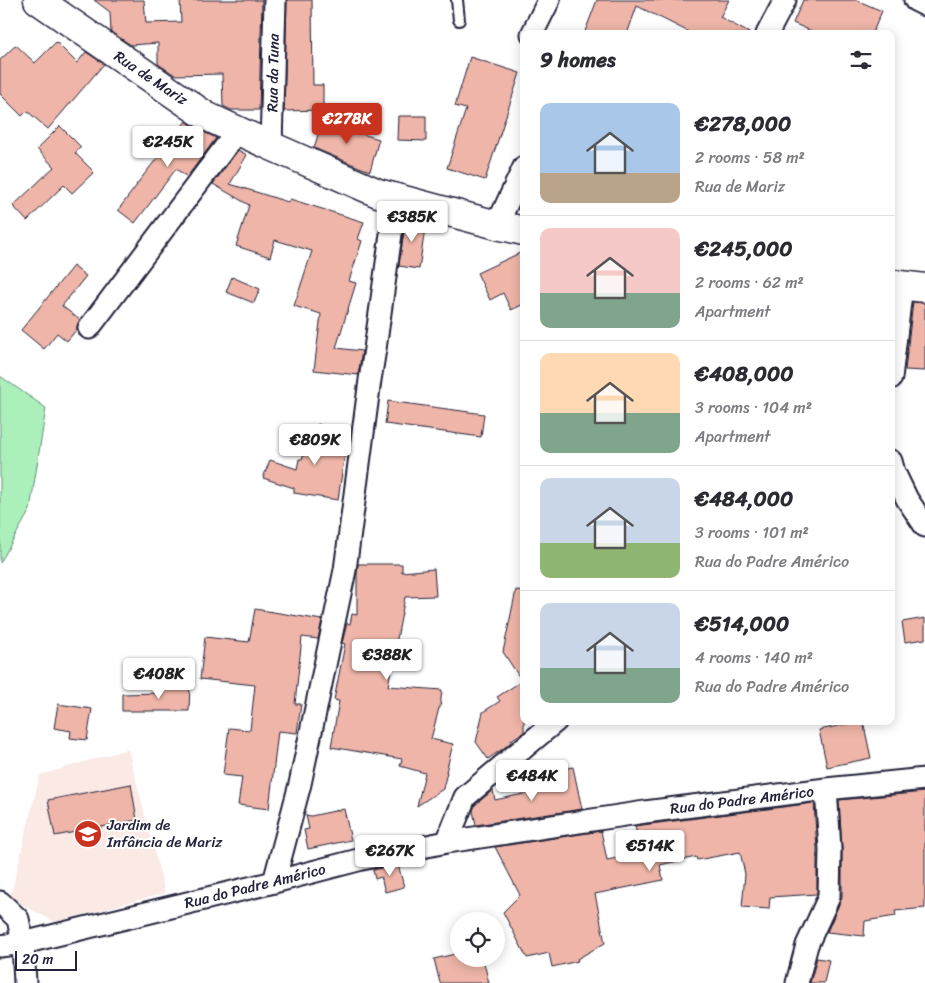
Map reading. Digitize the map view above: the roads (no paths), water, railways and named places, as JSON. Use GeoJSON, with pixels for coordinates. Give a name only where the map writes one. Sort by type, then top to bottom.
{"type":"FeatureCollection","features":[{"type":"Feature","properties":{"kind":"main road","name":"Rua de Mariz"},"geometry":{"type":"LineString","coordinates":[[38,0],[206,116],[378,193],[520,231]]}},
{"type":"Feature","properties":{"kind":"street","name":"Rua da Tuna"},"geometry":{"type":"LineString","coordinates":[[271,146],[274,0]]}},
{"type":"Feature","properties":{"kind":"street"},"geometry":{"type":"LineString","coordinates":[[534,30],[549,0]]}},
{"type":"Feature","properties":{"kind":"street"},"geometry":{"type":"LineString","coordinates":[[769,30],[785,0]]}},
{"type":"Feature","properties":{"kind":"street"},"geometry":{"type":"LineString","coordinates":[[915,0],[925,5]]}},
{"type":"Feature","properties":{"kind":"street"},"geometry":{"type":"LineString","coordinates":[[89,328],[238,130]]}},
{"type":"Feature","properties":{"kind":"street"},"geometry":{"type":"LineString","coordinates":[[497,226],[520,176]]}},
{"type":"Feature","properties":{"kind":"street"},"geometry":{"type":"LineString","coordinates":[[274,882],[300,784],[345,570],[396,198]]}},
{"type":"Feature","properties":{"kind":"street"},"geometry":{"type":"LineString","coordinates":[[895,353],[906,286]]}},
{"type":"Feature","properties":{"kind":"street"},"geometry":{"type":"LineString","coordinates":[[895,478],[899,502],[925,526]]}},
{"type":"Feature","properties":{"kind":"street"},"geometry":{"type":"LineString","coordinates":[[448,842],[465,798],[551,725]]}},
{"type":"Feature","properties":{"kind":"street","name":"Rua do Padre Américo"},"geometry":{"type":"LineString","coordinates":[[0,946],[22,943],[362,859],[448,842],[645,812],[826,789],[925,779]]}},
{"type":"Feature","properties":{"kind":"street"},"geometry":{"type":"LineString","coordinates":[[797,983],[807,945],[829,897],[830,849],[826,789]]}},
{"type":"Feature","properties":{"kind":"street"},"geometry":{"type":"LineString","coordinates":[[0,902],[18,919],[25,983]]}},
{"type":"Feature","properties":{"kind":"lane"},"geometry":{"type":"LineString","coordinates":[[456,0],[459,20]]}},
{"type":"Feature","properties":{"kind":"place","name":"Jardim de Infância de Mariz"},"geometry":{"type":"Point","coordinates":[88,834]}}]}
